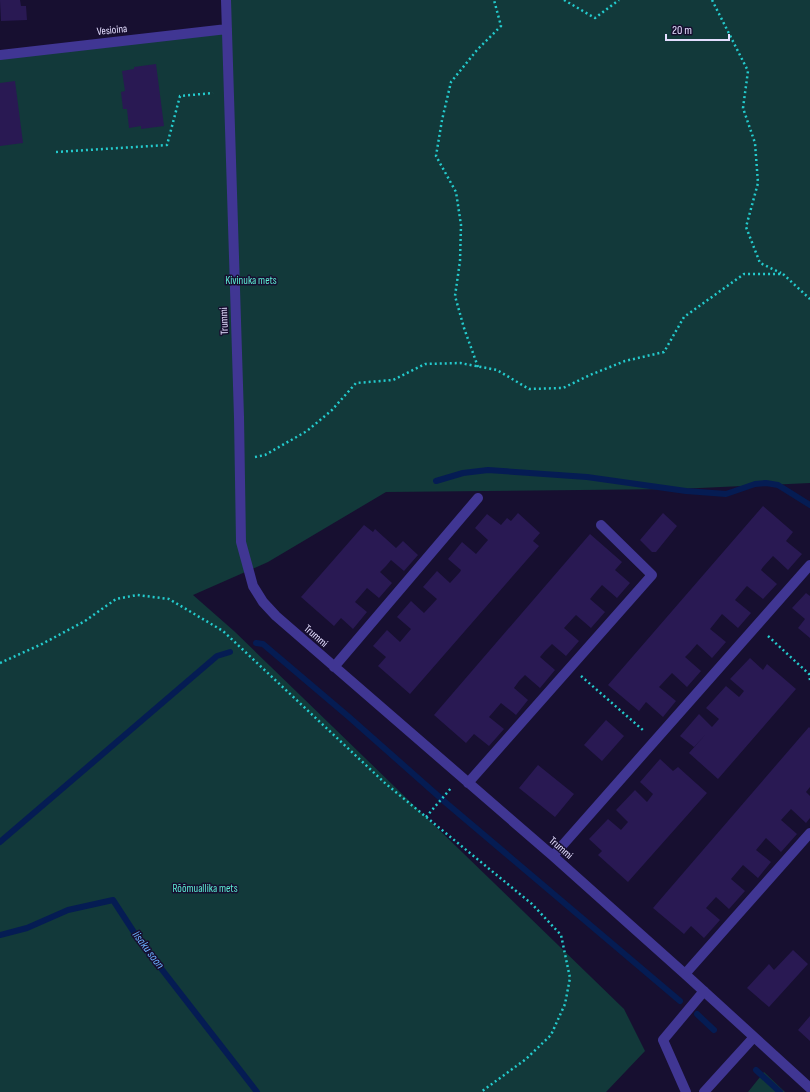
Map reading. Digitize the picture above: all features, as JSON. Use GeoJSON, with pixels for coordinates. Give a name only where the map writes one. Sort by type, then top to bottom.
{"type":"FeatureCollection","features":[{"type":"Feature","properties":{"kind":"street","name":"Trummi"},"geometry":{"type":"LineString","coordinates":[[226,0],[230,91],[240,542],[253,586],[263,602],[276,616],[553,856],[810,1088]]}},
{"type":"Feature","properties":{"kind":"street","name":"Vesioina"},"geometry":{"type":"LineString","coordinates":[[0,55],[228,29]]}},
{"type":"Feature","properties":{"kind":"street"},"geometry":{"type":"LineString","coordinates":[[334,667],[478,498]]}},
{"type":"Feature","properties":{"kind":"street"},"geometry":{"type":"LineString","coordinates":[[468,782],[652,574],[601,525]]}},
{"type":"Feature","properties":{"kind":"street"},"geometry":{"type":"LineString","coordinates":[[553,856],[810,565]]}},
{"type":"Feature","properties":{"kind":"street"},"geometry":{"type":"LineString","coordinates":[[685,974],[810,833]]}},
{"type":"Feature","properties":{"kind":"street"},"geometry":{"type":"LineString","coordinates":[[686,1092],[663,1040],[704,991]]}},
{"type":"Feature","properties":{"kind":"street"},"geometry":{"type":"LineString","coordinates":[[704,1092],[754,1037]]}},
{"type":"Feature","properties":{"kind":"path"},"geometry":{"type":"LineString","coordinates":[[478,366],[464,328],[455,296],[460,261],[461,225],[456,192],[436,156],[442,120],[451,82],[477,50],[501,26],[494,0]]}},
{"type":"Feature","properties":{"kind":"path"},"geometry":{"type":"LineString","coordinates":[[564,0],[595,18],[618,0]]}},
{"type":"Feature","properties":{"kind":"path"},"geometry":{"type":"LineString","coordinates":[[712,0],[748,71],[743,108],[755,143],[758,183],[746,227],[760,263],[783,274],[810,299]]}},
{"type":"Feature","properties":{"kind":"path"},"geometry":{"type":"LineString","coordinates":[[56,152],[167,145],[180,96],[230,91]]}},
{"type":"Feature","properties":{"kind":"path"},"geometry":{"type":"LineString","coordinates":[[239,461],[265,455],[307,431],[332,410],[356,384],[393,380],[425,364],[460,363],[497,370],[529,390],[563,388],[625,360],[664,352],[684,317],[744,274],[783,274]]}},
{"type":"Feature","properties":{"kind":"path"},"geometry":{"type":"LineString","coordinates":[[0,663],[42,644],[85,621],[116,599],[137,594],[169,599],[223,631],[381,779],[532,904],[561,935],[570,978],[565,1004],[551,1035],[526,1059],[481,1092]]}},
{"type":"Feature","properties":{"kind":"path"},"geometry":{"type":"LineString","coordinates":[[756,626],[809,674],[810,680]]}},
{"type":"Feature","properties":{"kind":"path"},"geometry":{"type":"LineString","coordinates":[[570,667],[655,741]]}},
{"type":"Feature","properties":{"kind":"path"},"geometry":{"type":"LineString","coordinates":[[426,817],[448,792]]}},
{"type":"Feature","properties":{"kind":"green space","name":"Kivinuka mets"},"geometry":{"type":"Polygon","coordinates":[[[231,0],[810,0],[810,483],[678,489],[386,492],[268,562],[193,595],[234,631],[624,1009],[645,1051],[606,1092],[0,1092],[0,55],[227,29],[231,0]]]}},
{"type":"Feature","properties":{"kind":"green space"},"geometry":{"type":"Polygon","coordinates":[[[764,1072],[785,1092],[748,1092],[764,1072]]]}},
{"type":"Feature","properties":{"kind":"building"},"geometry":{"type":"Polygon","coordinates":[[[0,0],[20,0],[21,6],[26,6],[27,20],[1,21],[0,0]]]}},
{"type":"Feature","properties":{"kind":"building"},"geometry":{"type":"Polygon","coordinates":[[[156,64],[164,126],[141,129],[141,126],[129,128],[127,109],[123,109],[121,92],[125,91],[122,71],[134,69],[134,67],[156,64]]]}},
{"type":"Feature","properties":{"kind":"building"},"geometry":{"type":"Polygon","coordinates":[[[15,81],[23,143],[0,146],[0,83],[15,81]]]}},
{"type":"Feature","properties":{"kind":"building"},"geometry":{"type":"Polygon","coordinates":[[[763,506],[793,532],[786,541],[802,554],[788,570],[773,556],[763,567],[761,570],[777,584],[763,599],[747,586],[746,587],[735,600],[751,613],[738,628],[722,614],[710,629],[726,642],[712,658],[697,644],[685,657],[701,671],[687,687],[672,673],[659,687],[676,701],[663,717],[646,702],[639,711],[608,685],[763,506]]]}},
{"type":"Feature","properties":{"kind":"building"},"geometry":{"type":"Polygon","coordinates":[[[518,513],[540,533],[533,541],[539,546],[410,694],[378,666],[386,657],[373,646],[387,630],[400,642],[411,629],[397,617],[411,601],[424,613],[437,599],[423,587],[437,571],[450,583],[460,572],[461,570],[448,559],[462,542],[476,554],[488,540],[475,528],[487,514],[501,525],[507,518],[511,521],[518,513]]]}},
{"type":"Feature","properties":{"kind":"building"},"geometry":{"type":"Polygon","coordinates":[[[663,513],[677,526],[656,552],[652,552],[640,540],[663,513]]]}},
{"type":"Feature","properties":{"kind":"building"},"geometry":{"type":"Polygon","coordinates":[[[364,525],[373,532],[375,529],[396,548],[403,541],[418,555],[404,571],[391,560],[380,572],[392,583],[379,598],[367,588],[355,602],[367,612],[353,629],[341,618],[334,626],[301,597],[364,525]]]}},
{"type":"Feature","properties":{"kind":"building"},"geometry":{"type":"Polygon","coordinates":[[[590,534],[622,562],[615,570],[630,583],[617,598],[602,585],[595,593],[590,599],[605,612],[591,628],[576,615],[564,628],[579,641],[566,656],[552,644],[540,657],[555,670],[540,688],[525,675],[519,681],[514,688],[528,700],[516,715],[501,703],[489,717],[504,729],[489,746],[474,734],[466,743],[434,715],[590,534]]]}},
{"type":"Feature","properties":{"kind":"building"},"geometry":{"type":"Polygon","coordinates":[[[806,593],[810,596],[810,638],[798,628],[805,619],[792,608],[806,593]]]}},
{"type":"Feature","properties":{"kind":"building"},"geometry":{"type":"Polygon","coordinates":[[[750,658],[763,670],[767,664],[796,689],[718,779],[689,753],[706,734],[694,747],[680,736],[699,714],[712,727],[719,719],[706,708],[726,686],[739,697],[740,696],[744,691],[730,679],[750,658]]]}},
{"type":"Feature","properties":{"kind":"building"},"geometry":{"type":"Polygon","coordinates":[[[606,720],[624,736],[602,761],[584,745],[606,720]]]}},
{"type":"Feature","properties":{"kind":"building"},"geometry":{"type":"Polygon","coordinates":[[[809,727],[810,787],[806,792],[810,796],[810,818],[806,823],[791,809],[781,820],[797,834],[781,852],[766,838],[756,850],[771,862],[758,878],[743,865],[731,879],[745,891],[729,909],[716,897],[706,908],[720,920],[704,938],[691,926],[684,934],[653,908],[809,727]]]}},
{"type":"Feature","properties":{"kind":"building"},"geometry":{"type":"Polygon","coordinates":[[[660,759],[673,771],[678,767],[707,793],[628,882],[598,855],[602,851],[589,839],[608,819],[621,830],[628,822],[616,810],[635,790],[647,802],[653,794],[640,782],[660,759]]]}},
{"type":"Feature","properties":{"kind":"building"},"geometry":{"type":"Polygon","coordinates":[[[538,765],[574,794],[555,817],[519,788],[538,765]]]}},
{"type":"Feature","properties":{"kind":"building"},"geometry":{"type":"Polygon","coordinates":[[[793,950],[808,964],[769,1007],[747,988],[769,964],[774,970],[793,950]]]}},
{"type":"Feature","properties":{"kind":"building"},"geometry":{"type":"Polygon","coordinates":[[[810,1016],[810,1041],[798,1030],[810,1016]]]}},
{"type":"Feature","properties":{"kind":"waterway"},"geometry":{"type":"LineString","coordinates":[[436,481],[463,473],[488,470],[587,477],[686,491],[726,494],[755,484],[766,483],[778,485],[810,505]]}},
{"type":"Feature","properties":{"kind":"waterway"},"geometry":{"type":"LineString","coordinates":[[256,643],[263,644],[349,717],[445,802],[680,1001]]}},
{"type":"Feature","properties":{"kind":"waterway"},"geometry":{"type":"LineString","coordinates":[[0,842],[217,656],[230,652]]}},
{"type":"Feature","properties":{"kind":"waterway","name":"Iisaku soon"},"geometry":{"type":"LineString","coordinates":[[0,935],[27,928],[68,910],[113,900],[139,940],[257,1092]]}},
{"type":"Feature","properties":{"kind":"waterway"},"geometry":{"type":"LineString","coordinates":[[697,1014],[714,1030]]}},
{"type":"Feature","properties":{"kind":"waterway"},"geometry":{"type":"LineString","coordinates":[[756,1070],[780,1092]]}},
{"type":"Feature","properties":{"kind":"park label","name":"Rõõmuallika mets"},"geometry":{"type":"Point","coordinates":[205,888]}}]}
